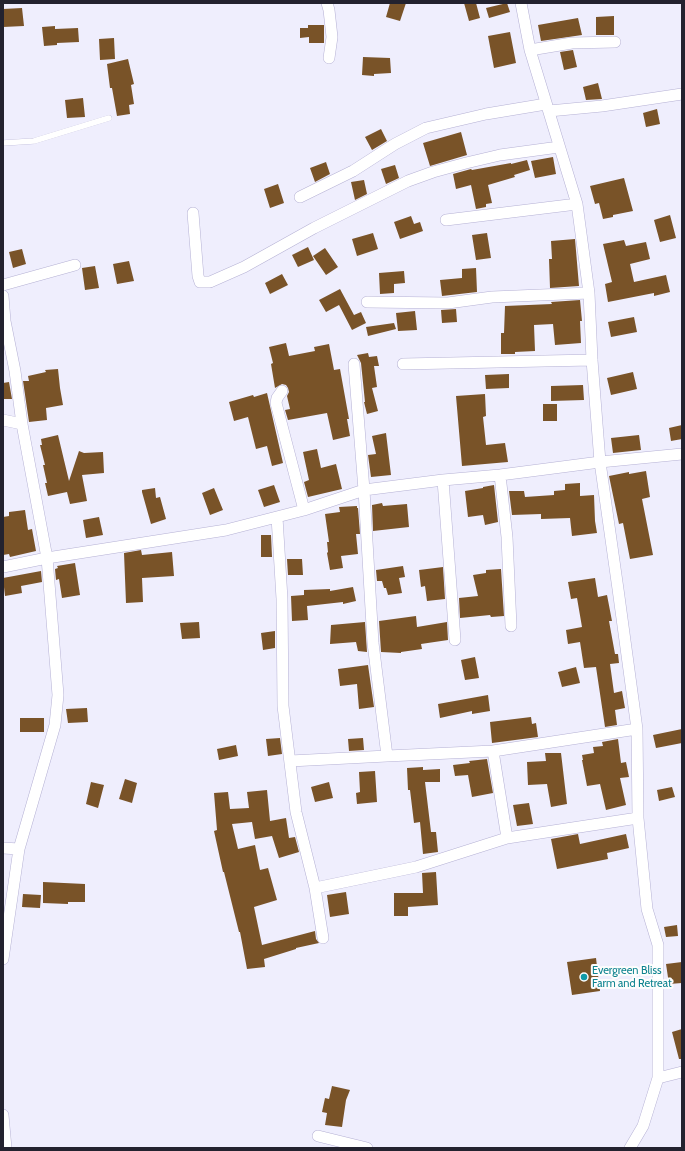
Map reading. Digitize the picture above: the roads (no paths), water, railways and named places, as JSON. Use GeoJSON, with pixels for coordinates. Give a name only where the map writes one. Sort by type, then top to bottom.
{"type":"FeatureCollection","features":[{"type":"Feature","properties":{"kind":"street"},"geometry":{"type":"LineString","coordinates":[[327,3],[332,37],[329,58]]}},
{"type":"Feature","properties":{"kind":"street"},"geometry":{"type":"LineString","coordinates":[[524,3],[530,50],[577,204],[589,293],[592,360],[600,462],[636,729],[638,818],[647,909],[658,945],[658,1078],[643,1126],[630,1148]]}},
{"type":"Feature","properties":{"kind":"street"},"geometry":{"type":"LineString","coordinates":[[530,50],[572,43],[615,42]]}},
{"type":"Feature","properties":{"kind":"street"},"geometry":{"type":"LineString","coordinates":[[300,197],[353,171],[395,144],[426,128],[486,114],[547,108],[602,106],[682,94]]}},
{"type":"Feature","properties":{"kind":"street"},"geometry":{"type":"LineString","coordinates":[[193,213],[198,276],[200,282],[210,282],[244,267],[314,228],[408,181],[433,172],[500,155],[559,147]]}},
{"type":"Feature","properties":{"kind":"street"},"geometry":{"type":"LineString","coordinates":[[446,220],[577,204]]}},
{"type":"Feature","properties":{"kind":"street"},"geometry":{"type":"LineString","coordinates":[[3,285],[75,265]]}},
{"type":"Feature","properties":{"kind":"street"},"geometry":{"type":"LineString","coordinates":[[367,302],[448,303],[492,297],[589,293]]}},
{"type":"Feature","properties":{"kind":"street"},"geometry":{"type":"LineString","coordinates":[[3,296],[5,321],[15,371],[22,424],[47,558],[58,695],[55,725],[19,849],[3,959]]}},
{"type":"Feature","properties":{"kind":"street"},"geometry":{"type":"LineString","coordinates":[[403,364],[592,360]]}},
{"type":"Feature","properties":{"kind":"street"},"geometry":{"type":"LineString","coordinates":[[354,364],[364,490],[373,643],[387,756]]}},
{"type":"Feature","properties":{"kind":"street"},"geometry":{"type":"LineString","coordinates":[[282,391],[277,398],[276,403],[304,510]]}},
{"type":"Feature","properties":{"kind":"street"},"geometry":{"type":"LineString","coordinates":[[3,420],[22,424]]}},
{"type":"Feature","properties":{"kind":"street"},"geometry":{"type":"LineString","coordinates":[[3,567],[47,558],[226,530],[304,510],[364,490],[600,462],[682,454]]}},
{"type":"Feature","properties":{"kind":"street"},"geometry":{"type":"LineString","coordinates":[[500,475],[507,537],[511,626]]}},
{"type":"Feature","properties":{"kind":"street"},"geometry":{"type":"LineString","coordinates":[[443,480],[455,640]]}},
{"type":"Feature","properties":{"kind":"street"},"geometry":{"type":"LineString","coordinates":[[277,517],[282,598],[283,706],[296,812],[315,888],[323,938]]}},
{"type":"Feature","properties":{"kind":"street"},"geometry":{"type":"LineString","coordinates":[[290,761],[493,751],[636,729]]}},
{"type":"Feature","properties":{"kind":"street"},"geometry":{"type":"LineString","coordinates":[[493,751],[507,838]]}},
{"type":"Feature","properties":{"kind":"street"},"geometry":{"type":"LineString","coordinates":[[315,888],[416,867],[507,838],[638,818]]}},
{"type":"Feature","properties":{"kind":"street"},"geometry":{"type":"LineString","coordinates":[[3,848],[19,849]]}},
{"type":"Feature","properties":{"kind":"street"},"geometry":{"type":"LineString","coordinates":[[658,1078],[682,1072]]}},
{"type":"Feature","properties":{"kind":"street"},"geometry":{"type":"LineString","coordinates":[[3,1115],[6,1148]]}},
{"type":"Feature","properties":{"kind":"street"},"geometry":{"type":"LineString","coordinates":[[318,1136],[367,1148]]}},
{"type":"Feature","properties":{"kind":"lane"},"geometry":{"type":"LineString","coordinates":[[3,143],[34,141],[109,118]]}},
{"type":"Feature","properties":{"kind":"place","name":"Evergreen Bliss Farm and Retreat"},"geometry":{"type":"Point","coordinates":[584,977]}}]}
